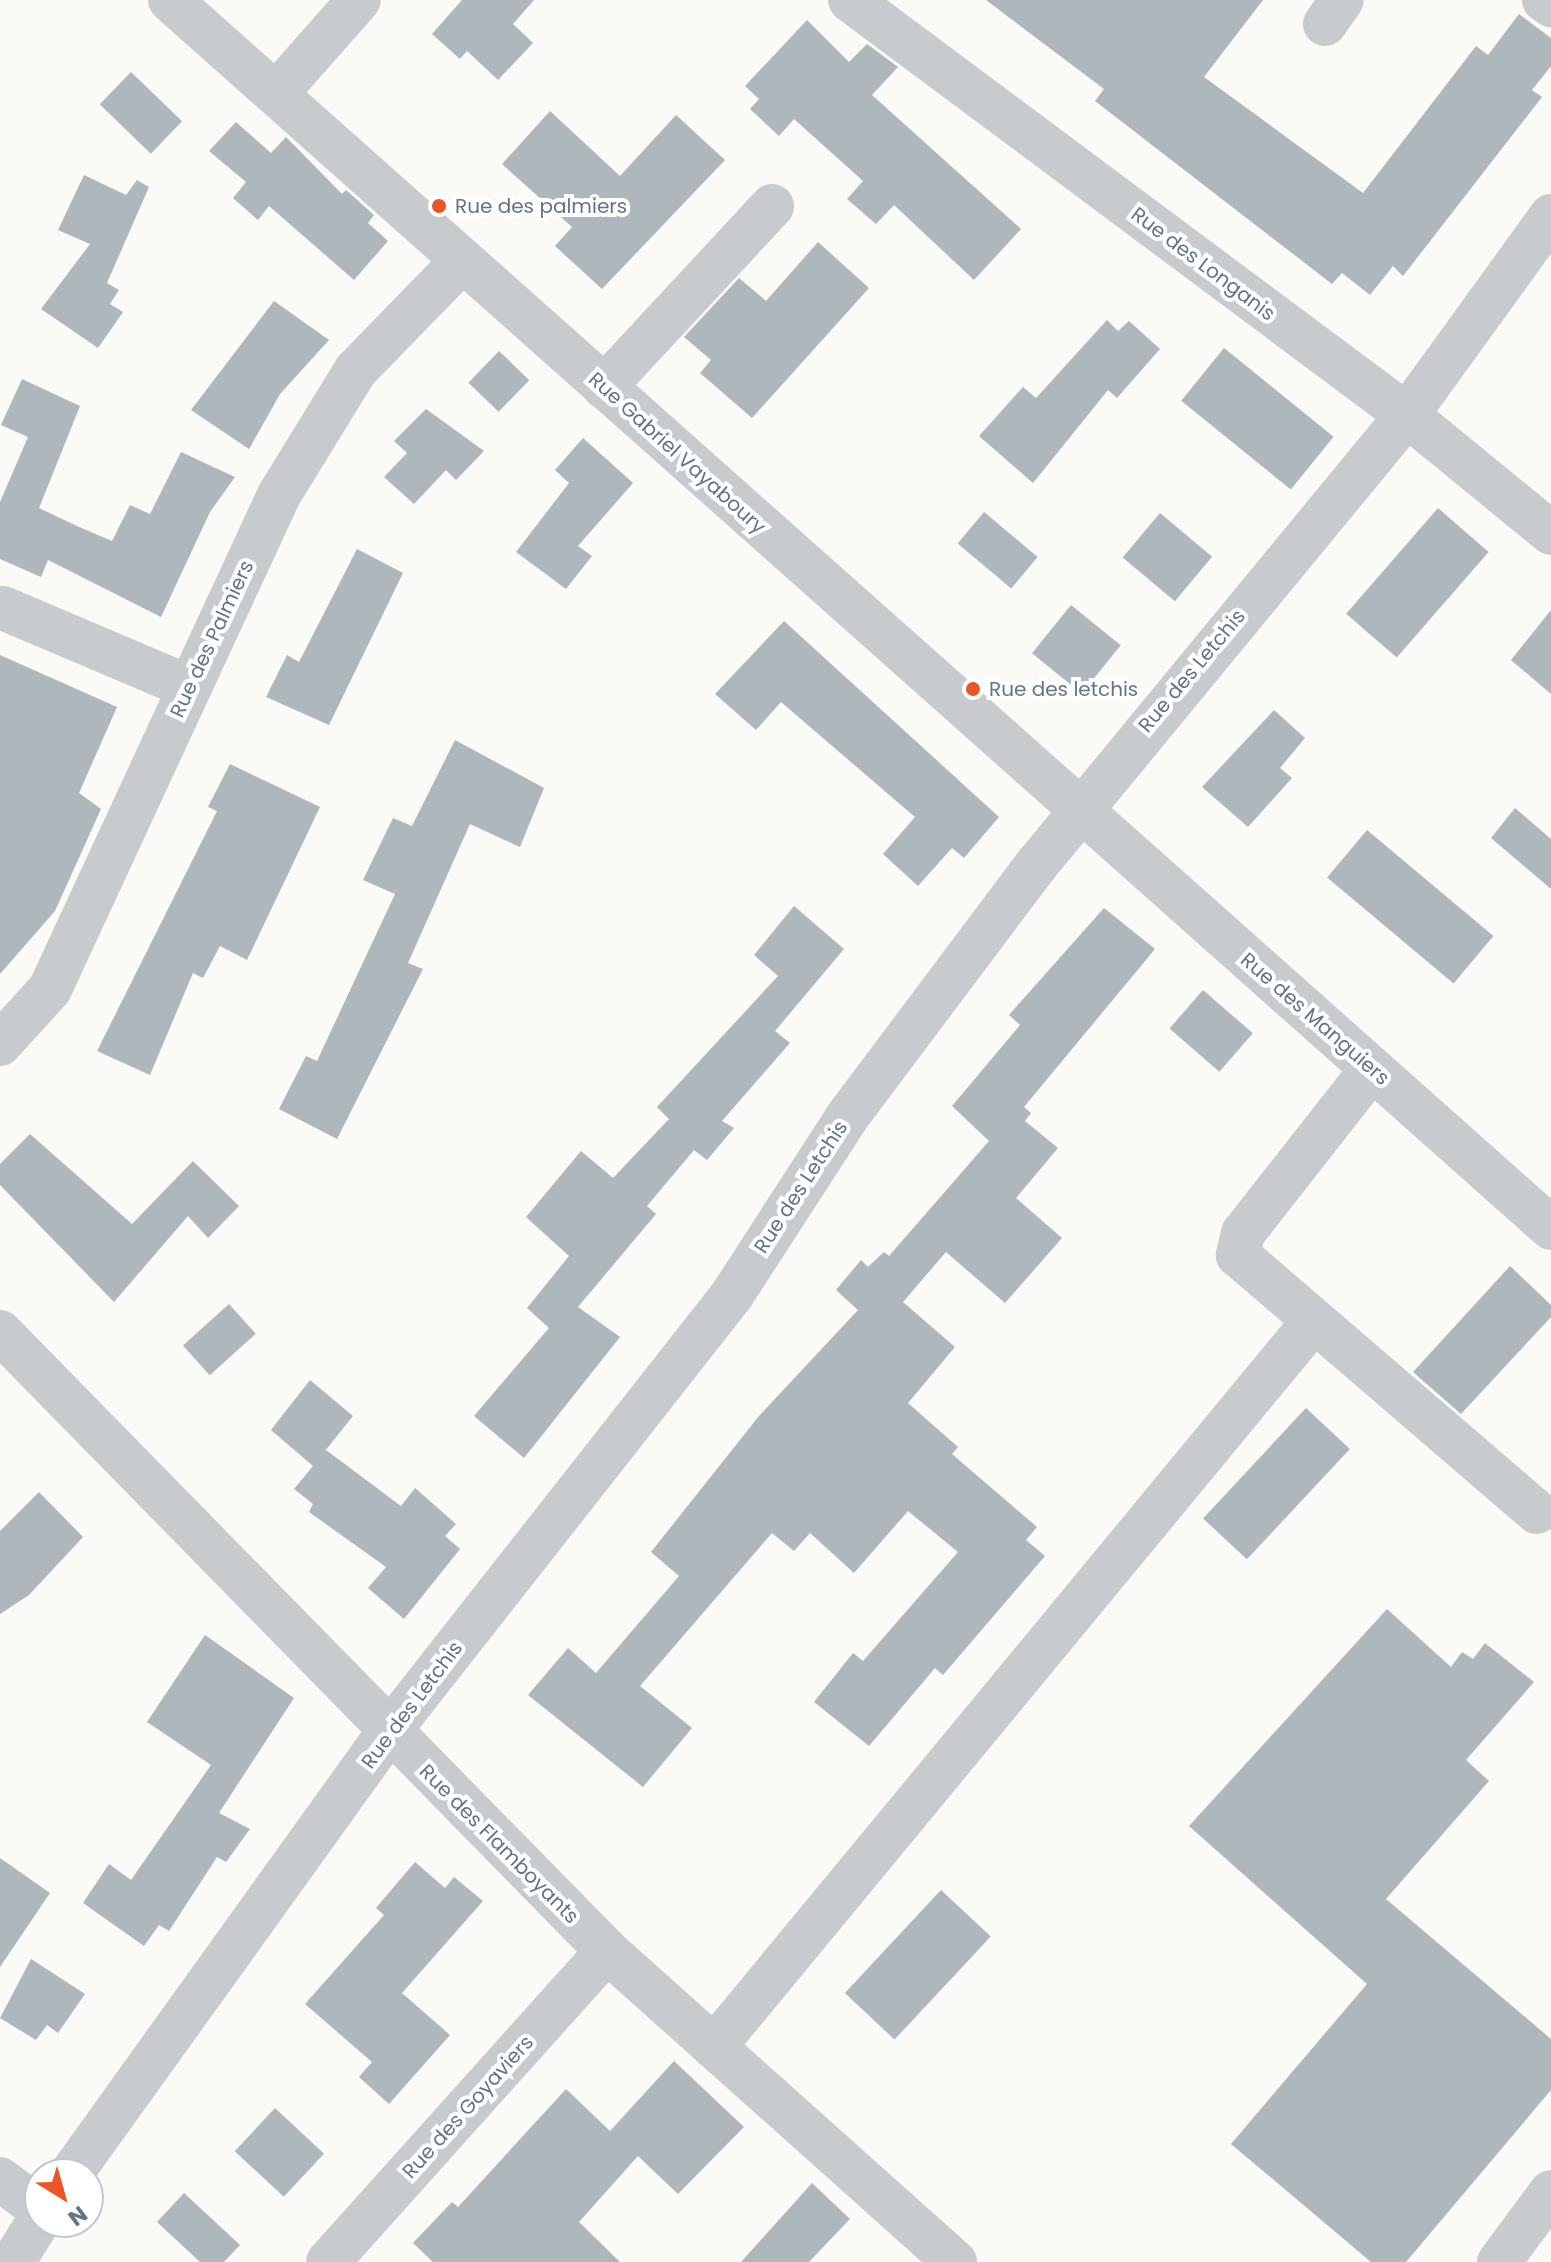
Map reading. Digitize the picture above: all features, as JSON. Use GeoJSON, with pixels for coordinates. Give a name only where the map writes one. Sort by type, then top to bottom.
{"type":"FeatureCollection","features":[{"type":"Feature","properties":{"kind":"street","name":"Rue Gabriel Vayaboury"},"geometry":{"type":"LineString","coordinates":[[170,0],[1077,812]]}},
{"type":"Feature","properties":{"kind":"street"},"geometry":{"type":"LineString","coordinates":[[276,94],[359,0]]}},
{"type":"Feature","properties":{"kind":"street","name":"Rue des Longanis"},"geometry":{"type":"LineString","coordinates":[[850,0],[894,14],[1407,415],[1551,533]]}},
{"type":"Feature","properties":{"kind":"street"},"geometry":{"type":"LineString","coordinates":[[1544,0],[1551,5]]}},
{"type":"Feature","properties":{"kind":"street"},"geometry":{"type":"LineString","coordinates":[[604,387],[772,206]]}},
{"type":"Feature","properties":{"kind":"street","name":"Rue des Letchis"},"geometry":{"type":"LineString","coordinates":[[82,2158],[387,1734],[732,1295],[847,1117],[1077,812],[1407,415],[1551,216]]}},
{"type":"Feature","properties":{"kind":"street","name":"Rue des Palmiers"},"geometry":{"type":"LineString","coordinates":[[0,1044],[50,989],[279,495],[356,370],[463,260]]}},
{"type":"Feature","properties":{"kind":"street"},"geometry":{"type":"LineString","coordinates":[[3,608],[189,687]]}},
{"type":"Feature","properties":{"kind":"street","name":"Rue des Manguiers"},"geometry":{"type":"LineString","coordinates":[[1077,812],[1551,1228]]}},
{"type":"Feature","properties":{"kind":"street"},"geometry":{"type":"LineString","coordinates":[[1371,1070],[1239,1243],[1246,1265],[1537,1512]]}},
{"type":"Feature","properties":{"kind":"street"},"geometry":{"type":"LineString","coordinates":[[714,2047],[1313,1322]]}},
{"type":"Feature","properties":{"kind":"street","name":"Rue des Flamboyants"},"geometry":{"type":"LineString","coordinates":[[0,1332],[387,1734],[607,1951],[955,2262]]}},
{"type":"Feature","properties":{"kind":"street","name":"Rue des Goyaviers"},"geometry":{"type":"LineString","coordinates":[[328,2262],[607,1951]]}},
{"type":"Feature","properties":{"kind":"street"},"geometry":{"type":"LineString","coordinates":[[0,2179],[24,2197]]}},
{"type":"Feature","properties":{"kind":"street"},"geometry":{"type":"LineString","coordinates":[[1499,2262],[1551,2192]]}},
{"type":"Feature","properties":{"kind":"street"},"geometry":{"type":"LineString","coordinates":[[13,2262],[28,2238]]}},
{"type":"Feature","properties":{"kind":"building"},"geometry":{"type":"Polygon","coordinates":[[[462,0],[534,0],[513,24],[533,43],[498,80],[467,51],[460,59],[432,34],[462,0]]]}},
{"type":"Feature","properties":{"kind":"building"},"geometry":{"type":"Polygon","coordinates":[[[986,0],[1263,0],[1204,77],[1363,193],[1476,46],[1488,55],[1519,14],[1551,38],[1551,66],[1532,90],[1542,97],[1403,276],[1393,266],[1370,295],[1342,273],[1332,284],[1095,101],[1104,89],[986,0]]]}},
{"type":"Feature","properties":{"kind":"building"},"geometry":{"type":"Polygon","coordinates":[[[807,20],[849,62],[867,44],[898,67],[872,95],[1021,229],[974,280],[894,205],[876,224],[847,199],[863,181],[794,119],[779,136],[750,109],[759,99],[745,86],[807,20]]]}},
{"type":"Feature","properties":{"kind":"building"},"geometry":{"type":"Polygon","coordinates":[[[131,72],[182,121],[151,154],[100,104],[131,72]]]}},
{"type":"Feature","properties":{"kind":"building"},"geometry":{"type":"Polygon","coordinates":[[[550,111],[620,176],[676,115],[725,160],[602,289],[555,246],[572,227],[502,164],[550,111]]]}},
{"type":"Feature","properties":{"kind":"building"},"geometry":{"type":"Polygon","coordinates":[[[236,122],[271,153],[286,137],[342,194],[346,190],[374,215],[368,223],[388,241],[354,280],[269,206],[258,220],[233,198],[246,182],[209,151],[236,122]]]}},
{"type":"Feature","properties":{"kind":"building"},"geometry":{"type":"Polygon","coordinates":[[[84,175],[126,195],[137,180],[149,187],[107,283],[119,290],[110,304],[123,312],[98,348],[41,309],[90,244],[58,230],[84,175]]]}},
{"type":"Feature","properties":{"kind":"building"},"geometry":{"type":"Polygon","coordinates":[[[818,242],[869,288],[752,418],[700,373],[711,360],[684,337],[739,278],[766,301],[818,242]]]}},
{"type":"Feature","properties":{"kind":"building"},"geometry":{"type":"Polygon","coordinates":[[[274,301],[329,340],[280,394],[249,449],[191,410],[274,301]]]}},
{"type":"Feature","properties":{"kind":"building"},"geometry":{"type":"Polygon","coordinates":[[[1107,320],[1118,331],[1129,321],[1160,349],[1117,398],[1108,390],[1033,483],[979,436],[1023,387],[1036,398],[1107,320]]]}},
{"type":"Feature","properties":{"kind":"building"},"geometry":{"type":"Polygon","coordinates":[[[1224,348],[1334,437],[1291,490],[1181,401],[1224,348]]]}},
{"type":"Feature","properties":{"kind":"building"},"geometry":{"type":"Polygon","coordinates":[[[499,351],[529,380],[499,412],[468,383],[499,351]]]}},
{"type":"Feature","properties":{"kind":"building"},"geometry":{"type":"Polygon","coordinates":[[[22,379],[80,406],[39,508],[77,526],[112,541],[130,505],[150,514],[181,452],[235,477],[210,512],[161,617],[48,560],[41,577],[0,559],[0,502],[28,437],[1,425],[22,379]]]}},
{"type":"Feature","properties":{"kind":"building"},"geometry":{"type":"Polygon","coordinates":[[[426,409],[484,451],[456,480],[446,470],[414,504],[384,477],[407,453],[394,441],[426,409]]]}},
{"type":"Feature","properties":{"kind":"building"},"geometry":{"type":"Polygon","coordinates":[[[583,438],[633,483],[578,546],[592,556],[566,589],[516,552],[569,483],[555,470],[583,438]]]}},
{"type":"Feature","properties":{"kind":"building"},"geometry":{"type":"Polygon","coordinates":[[[1438,508],[1489,552],[1397,658],[1346,614],[1438,508]]]}},
{"type":"Feature","properties":{"kind":"building"},"geometry":{"type":"Polygon","coordinates":[[[984,512],[1038,557],[1011,588],[958,543],[984,512]]]}},
{"type":"Feature","properties":{"kind":"building"},"geometry":{"type":"Polygon","coordinates":[[[1160,513],[1212,557],[1175,601],[1123,557],[1160,513]]]}},
{"type":"Feature","properties":{"kind":"building"},"geometry":{"type":"Polygon","coordinates":[[[357,549],[403,573],[329,725],[266,697],[287,655],[299,662],[357,549]]]}},
{"type":"Feature","properties":{"kind":"building"},"geometry":{"type":"Polygon","coordinates":[[[1071,605],[1121,645],[1082,693],[1032,653],[1071,605]]]}},
{"type":"Feature","properties":{"kind":"building"},"geometry":{"type":"Polygon","coordinates":[[[1551,610],[1551,694],[1511,660],[1551,610]]]}},
{"type":"Feature","properties":{"kind":"building"},"geometry":{"type":"Polygon","coordinates":[[[784,621],[999,817],[964,858],[952,848],[918,886],[883,854],[915,817],[781,702],[756,730],[715,694],[784,621]]]}},
{"type":"Feature","properties":{"kind":"building"},"geometry":{"type":"Polygon","coordinates":[[[0,655],[117,707],[79,793],[101,809],[55,911],[0,974],[0,655]]]}},
{"type":"Feature","properties":{"kind":"building"},"geometry":{"type":"Polygon","coordinates":[[[1274,710],[1305,738],[1280,768],[1292,778],[1248,827],[1202,787],[1274,710]]]}},
{"type":"Feature","properties":{"kind":"building"},"geometry":{"type":"Polygon","coordinates":[[[455,740],[544,788],[520,847],[470,824],[408,963],[423,969],[337,1139],[279,1109],[306,1056],[317,1061],[395,894],[363,880],[393,818],[412,826],[455,740]]]}},
{"type":"Feature","properties":{"kind":"building"},"geometry":{"type":"Polygon","coordinates":[[[230,764],[320,807],[247,960],[220,946],[203,978],[193,973],[150,1075],[97,1051],[217,811],[208,807],[230,764]]]}},
{"type":"Feature","properties":{"kind":"building"},"geometry":{"type":"Polygon","coordinates":[[[1515,808],[1551,839],[1551,889],[1491,838],[1515,808]]]}},
{"type":"Feature","properties":{"kind":"building"},"geometry":{"type":"Polygon","coordinates":[[[1367,830],[1493,936],[1454,984],[1327,877],[1367,830]]]}},
{"type":"Feature","properties":{"kind":"building"},"geometry":{"type":"Polygon","coordinates":[[[794,906],[844,949],[775,1031],[790,1043],[722,1121],[734,1128],[707,1160],[694,1150],[647,1206],[656,1214],[578,1307],[620,1337],[524,1458],[474,1416],[549,1328],[527,1308],[569,1256],[526,1217],[581,1151],[613,1178],[669,1119],[657,1107],[778,976],[754,955],[794,906]]]}},
{"type":"Feature","properties":{"kind":"building"},"geometry":{"type":"Polygon","coordinates":[[[1104,908],[1155,949],[1024,1107],[1031,1113],[1025,1121],[1058,1148],[1016,1198],[1062,1238],[1005,1303],[946,1252],[903,1302],[955,1347],[908,1403],[958,1447],[952,1454],[1037,1527],[1026,1540],[1045,1556],[943,1675],[935,1668],[869,1746],[814,1702],[853,1653],[863,1661],[958,1552],[908,1511],[854,1573],[810,1533],[794,1551],[772,1533],[640,1686],[692,1728],[643,1787],[528,1695],[568,1648],[596,1673],[679,1576],[651,1552],[759,1416],[858,1310],[836,1290],[861,1260],[868,1267],[884,1252],[889,1256],[989,1141],[952,1106],[1020,1025],[1009,1015],[1104,908]]]}},
{"type":"Feature","properties":{"kind":"building"},"geometry":{"type":"Polygon","coordinates":[[[1203,990],[1253,1033],[1219,1072],[1170,1028],[1203,990]]]}},
{"type":"Feature","properties":{"kind":"building"},"geometry":{"type":"Polygon","coordinates":[[[30,1134],[132,1224],[193,1161],[239,1206],[208,1238],[188,1216],[114,1302],[0,1185],[0,1164],[30,1134]]]}},
{"type":"Feature","properties":{"kind":"building"},"geometry":{"type":"Polygon","coordinates":[[[1510,1266],[1551,1305],[1551,1317],[1461,1414],[1413,1372],[1510,1266]]]}},
{"type":"Feature","properties":{"kind":"building"},"geometry":{"type":"Polygon","coordinates":[[[229,1304],[256,1334],[210,1375],[183,1345],[229,1304]]]}},
{"type":"Feature","properties":{"kind":"building"},"geometry":{"type":"Polygon","coordinates":[[[310,1380],[353,1416],[321,1456],[326,1450],[401,1506],[415,1488],[456,1524],[445,1536],[460,1549],[404,1619],[368,1588],[386,1567],[309,1512],[313,1504],[294,1489],[313,1466],[271,1430],[310,1380]]]}},
{"type":"Feature","properties":{"kind":"building"},"geometry":{"type":"Polygon","coordinates":[[[1306,1408],[1350,1449],[1247,1559],[1203,1518],[1306,1408]]]}},
{"type":"Feature","properties":{"kind":"building"},"geometry":{"type":"Polygon","coordinates":[[[39,1492],[83,1537],[29,1595],[0,1614],[0,1531],[39,1492]]]}},
{"type":"Feature","properties":{"kind":"building"},"geometry":{"type":"Polygon","coordinates":[[[1387,1609],[1451,1667],[1462,1652],[1473,1659],[1485,1643],[1534,1682],[1466,1760],[1489,1781],[1386,1899],[1551,2039],[1551,2090],[1406,2262],[1371,2262],[1231,2144],[1367,1984],[1189,1826],[1387,1609]]]}},
{"type":"Feature","properties":{"kind":"building"},"geometry":{"type":"Polygon","coordinates":[[[205,1635],[294,1698],[219,1813],[250,1829],[226,1862],[217,1857],[169,1931],[159,1925],[144,1946],[83,1903],[109,1864],[131,1880],[211,1765],[147,1722],[205,1635]]]}},
{"type":"Feature","properties":{"kind":"building"},"geometry":{"type":"Polygon","coordinates":[[[0,1858],[50,1893],[0,1967],[0,1858]]]}},
{"type":"Feature","properties":{"kind":"building"},"geometry":{"type":"Polygon","coordinates":[[[415,1862],[445,1888],[454,1877],[483,1901],[402,1993],[450,2035],[389,2104],[359,2077],[372,2062],[305,2004],[384,1915],[376,1908],[415,1862]]]}},
{"type":"Feature","properties":{"kind":"building"},"geometry":{"type":"Polygon","coordinates":[[[941,1890],[991,1936],[895,2039],[845,1993],[941,1890]]]}},
{"type":"Feature","properties":{"kind":"building"},"geometry":{"type":"Polygon","coordinates":[[[31,1959],[85,1994],[58,2033],[47,2025],[36,2040],[0,2018],[31,1959]]]}},
{"type":"Feature","properties":{"kind":"building"},"geometry":{"type":"Polygon","coordinates":[[[674,2061],[744,2127],[678,2194],[638,2156],[579,2222],[620,2262],[433,2262],[413,2243],[452,2202],[458,2207],[566,2089],[610,2131],[674,2061]]]}},
{"type":"Feature","properties":{"kind":"building"},"geometry":{"type":"Polygon","coordinates":[[[275,2108],[324,2154],[284,2197],[235,2151],[275,2108]]]}},
{"type":"Feature","properties":{"kind":"building"},"geometry":{"type":"Polygon","coordinates":[[[812,2183],[850,2219],[809,2262],[741,2262],[812,2183]]]}},
{"type":"Feature","properties":{"kind":"building"},"geometry":{"type":"Polygon","coordinates":[[[184,2193],[240,2245],[224,2262],[200,2262],[157,2222],[184,2193]]]}},
{"type":"Feature","properties":{"kind":"place","name":"Rue des palmiers"},"geometry":{"type":"Point","coordinates":[439,206]}},
{"type":"Feature","properties":{"kind":"place","name":"Rue des letchis"},"geometry":{"type":"Point","coordinates":[973,689]}}]}
